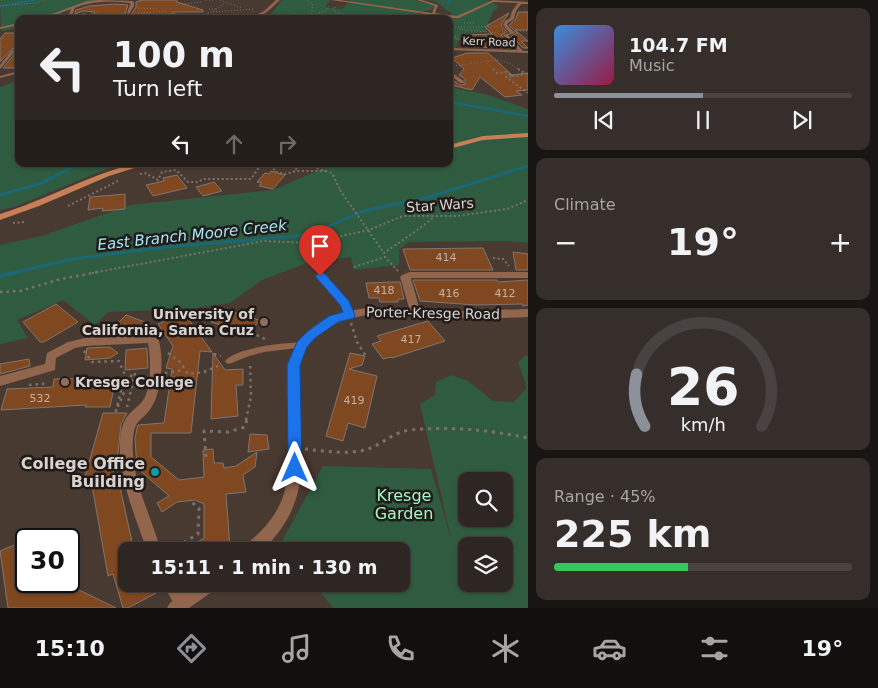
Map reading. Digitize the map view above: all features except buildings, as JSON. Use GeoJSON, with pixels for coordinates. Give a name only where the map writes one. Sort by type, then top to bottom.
{"type":"FeatureCollection","features":[{"type":"Feature","properties":{"kind":"main road"},"geometry":{"type":"LineString","coordinates":[[453,146],[483,138],[528,135]]}},
{"type":"Feature","properties":{"kind":"main road"},"geometry":{"type":"LineString","coordinates":[[0,217],[46,202],[103,175],[132,167]]}},
{"type":"Feature","properties":{"kind":"street"},"geometry":{"type":"LineString","coordinates":[[129,13],[132,6]]}},
{"type":"Feature","properties":{"kind":"street"},"geometry":{"type":"LineString","coordinates":[[415,311],[405,277],[417,274],[468,276],[528,275]]}},
{"type":"Feature","properties":{"kind":"street","name":"Porter-Kresge Road"},"geometry":{"type":"LineString","coordinates":[[260,542],[272,532],[283,517],[294,478],[293,365],[302,345],[324,325],[334,319],[367,311],[415,311],[488,315],[528,313]]}},
{"type":"Feature","properties":{"kind":"street"},"geometry":{"type":"LineString","coordinates":[[0,381],[51,368],[51,356],[72,345],[85,342],[153,338],[156,350],[155,374],[148,403],[133,416],[129,424],[127,464],[151,542]]}},
{"type":"Feature","properties":{"kind":"street"},"geometry":{"type":"LineString","coordinates":[[173,592],[178,606],[198,592]]}},
{"type":"Feature","properties":{"kind":"lane"},"geometry":{"type":"LineString","coordinates":[[263,14],[278,0]]}},
{"type":"Feature","properties":{"kind":"lane"},"geometry":{"type":"LineString","coordinates":[[333,0],[441,15]]}},
{"type":"Feature","properties":{"kind":"lane"},"geometry":{"type":"LineString","coordinates":[[335,5],[338,0]]}},
{"type":"Feature","properties":{"kind":"lane"},"geometry":{"type":"LineString","coordinates":[[419,0],[437,6],[433,14]]}},
{"type":"Feature","properties":{"kind":"lane"},"geometry":{"type":"LineString","coordinates":[[52,15],[88,2],[130,1],[133,4],[132,6]]}},
{"type":"Feature","properties":{"kind":"lane"},"geometry":{"type":"LineString","coordinates":[[453,16],[458,17],[489,2],[528,3]]}},
{"type":"Feature","properties":{"kind":"lane"},"geometry":{"type":"LineString","coordinates":[[521,2],[514,11],[512,19],[506,22],[505,25],[513,33],[506,36],[522,52]]}},
{"type":"Feature","properties":{"kind":"lane"},"geometry":{"type":"LineString","coordinates":[[72,15],[73,8]]}},
{"type":"Feature","properties":{"kind":"lane"},"geometry":{"type":"LineString","coordinates":[[0,28],[15,25]]}},
{"type":"Feature","properties":{"kind":"lane","name":"Kerr Road"},"geometry":{"type":"LineString","coordinates":[[453,49],[528,52]]}},
{"type":"Feature","properties":{"kind":"lane"},"geometry":{"type":"LineString","coordinates":[[0,68],[13,50]]}},
{"type":"Feature","properties":{"kind":"lane"},"geometry":{"type":"LineString","coordinates":[[0,77],[15,73]]}},
{"type":"Feature","properties":{"kind":"lane"},"geometry":{"type":"LineString","coordinates":[[453,75],[462,82]]}},
{"type":"Feature","properties":{"kind":"lane"},"geometry":{"type":"LineString","coordinates":[[320,276],[344,304],[350,315]]}},
{"type":"Feature","properties":{"kind":"lane"},"geometry":{"type":"LineString","coordinates":[[229,361],[248,352],[278,346],[302,345]]}},
{"type":"Feature","properties":{"kind":"path"},"geometry":{"type":"LineString","coordinates":[[0,6],[36,3],[45,0]]}},
{"type":"Feature","properties":{"kind":"path"},"geometry":{"type":"LineString","coordinates":[[206,1],[215,0]]}},
{"type":"Feature","properties":{"kind":"path"},"geometry":{"type":"LineString","coordinates":[[220,0],[224,3],[263,14]]}},
{"type":"Feature","properties":{"kind":"path"},"geometry":{"type":"LineString","coordinates":[[306,0],[313,4],[311,15]]}},
{"type":"Feature","properties":{"kind":"path"},"geometry":{"type":"LineString","coordinates":[[176,5],[201,2]]}},
{"type":"Feature","properties":{"kind":"path"},"geometry":{"type":"LineString","coordinates":[[213,12],[224,3]]}},
{"type":"Feature","properties":{"kind":"path"},"geometry":{"type":"LineString","coordinates":[[316,15],[325,11],[329,6],[335,5],[334,12],[346,15]]}},
{"type":"Feature","properties":{"kind":"path"},"geometry":{"type":"LineString","coordinates":[[147,8],[163,10]]}},
{"type":"Feature","properties":{"kind":"path"},"geometry":{"type":"LineString","coordinates":[[209,9],[216,9]]}},
{"type":"Feature","properties":{"kind":"path"},"geometry":{"type":"LineString","coordinates":[[173,10],[172,14],[199,14],[245,9]]}},
{"type":"Feature","properties":{"kind":"path"},"geometry":{"type":"LineString","coordinates":[[151,13],[137,13],[166,10]]}},
{"type":"Feature","properties":{"kind":"path"},"geometry":{"type":"LineString","coordinates":[[284,15],[300,15]]}},
{"type":"Feature","properties":{"kind":"path"},"geometry":{"type":"LineString","coordinates":[[453,27],[496,28],[505,25]]}},
{"type":"Feature","properties":{"kind":"path"},"geometry":{"type":"LineString","coordinates":[[453,28],[506,36]]}},
{"type":"Feature","properties":{"kind":"path"},"geometry":{"type":"LineString","coordinates":[[453,38],[465,36]]}},
{"type":"Feature","properties":{"kind":"path"},"geometry":{"type":"LineString","coordinates":[[453,38],[485,40],[484,38],[506,36]]}},
{"type":"Feature","properties":{"kind":"path"},"geometry":{"type":"LineString","coordinates":[[453,38],[453,44]]}},
{"type":"Feature","properties":{"kind":"path"},"geometry":{"type":"LineString","coordinates":[[0,45],[5,48]]}},
{"type":"Feature","properties":{"kind":"path"},"geometry":{"type":"LineString","coordinates":[[489,52],[498,60]]}},
{"type":"Feature","properties":{"kind":"path"},"geometry":{"type":"LineString","coordinates":[[453,65],[487,63],[498,60],[509,63],[527,74]]}},
{"type":"Feature","properties":{"kind":"path"},"geometry":{"type":"LineString","coordinates":[[487,63],[498,73],[506,72],[512,76]]}},
{"type":"Feature","properties":{"kind":"path"},"geometry":{"type":"LineString","coordinates":[[527,74],[506,77],[528,93]]}},
{"type":"Feature","properties":{"kind":"path"},"geometry":{"type":"LineString","coordinates":[[136,174],[144,173],[158,180],[162,172],[176,170],[188,182],[198,182],[204,178],[234,180],[251,179],[259,167]]}},
{"type":"Feature","properties":{"kind":"path"},"geometry":{"type":"LineString","coordinates":[[271,167],[276,172],[285,174],[297,171],[326,171]]}},
{"type":"Feature","properties":{"kind":"path"},"geometry":{"type":"LineString","coordinates":[[295,167],[297,171]]}},
{"type":"Feature","properties":{"kind":"path"},"geometry":{"type":"LineString","coordinates":[[313,167],[332,173],[340,190],[384,255],[405,277]]}},
{"type":"Feature","properties":{"kind":"path"},"geometry":{"type":"LineString","coordinates":[[68,206],[124,177]]}},
{"type":"Feature","properties":{"kind":"path","name":"Star Wars"},"geometry":{"type":"LineString","coordinates":[[0,292],[20,291],[61,280],[264,241],[309,243],[369,230],[402,216],[457,216],[507,209],[528,200]]}},
{"type":"Feature","properties":{"kind":"path"},"geometry":{"type":"LineString","coordinates":[[354,267],[384,255],[410,233],[432,220],[434,216]]}},
{"type":"Feature","properties":{"kind":"path"},"geometry":{"type":"LineString","coordinates":[[493,258],[503,258]]}},
{"type":"Feature","properties":{"kind":"path"},"geometry":{"type":"LineString","coordinates":[[350,315],[357,342],[367,358]]}},
{"type":"Feature","properties":{"kind":"path"},"geometry":{"type":"LineString","coordinates":[[85,342],[84,350],[92,362],[119,361],[124,375],[116,411],[132,374],[135,373],[126,410],[129,410],[133,416]]}},
{"type":"Feature","properties":{"kind":"path"},"geometry":{"type":"LineString","coordinates":[[156,350],[168,353],[180,362],[188,374],[204,372],[229,361]]}},
{"type":"Feature","properties":{"kind":"path"},"geometry":{"type":"LineString","coordinates":[[206,457],[204,431],[228,432],[246,427],[251,396],[249,359]]}},
{"type":"Feature","properties":{"kind":"path"},"geometry":{"type":"LineString","coordinates":[[155,374],[174,373],[184,370]]}},
{"type":"Feature","properties":{"kind":"path"},"geometry":{"type":"LineString","coordinates":[[295,448],[343,452],[372,448],[388,437],[409,430],[489,430],[528,438]]}},
{"type":"Feature","properties":{"kind":"path"},"geometry":{"type":"LineString","coordinates":[[185,542],[198,534],[199,508],[190,501]]}},
{"type":"Feature","properties":{"kind":"shaded area","name":"University of California, Santa Cruz"},"geometry":{"type":"Polygon","coordinates":[[[0,0],[528,0],[528,608],[0,608],[0,0]]]}},
{"type":"Feature","properties":{"kind":"green space"},"geometry":{"type":"Polygon","coordinates":[[[0,0],[102,0],[72,7],[61,15],[15,15],[15,29],[1,31],[0,0]]]}},
{"type":"Feature","properties":{"kind":"green space"},"geometry":{"type":"Polygon","coordinates":[[[282,0],[330,0],[325,7],[342,9],[351,0],[415,0],[436,6],[415,15],[268,15],[282,0]]]}},
{"type":"Feature","properties":{"kind":"green space"},"geometry":{"type":"Polygon","coordinates":[[[425,0],[488,0],[499,6],[493,12],[488,23],[494,29],[486,30],[487,32],[461,34],[453,54],[453,15],[435,1],[425,0]]]}},
{"type":"Feature","properties":{"kind":"green space"},"geometry":{"type":"Polygon","coordinates":[[[15,81],[15,167],[112,167],[14,207],[0,210],[0,87],[15,81]]]}},
{"type":"Feature","properties":{"kind":"green space"},"geometry":{"type":"Polygon","coordinates":[[[453,88],[488,95],[528,109],[528,243],[509,241],[408,242],[399,250],[399,265],[354,270],[351,257],[307,263],[262,280],[230,303],[187,309],[108,312],[95,325],[63,300],[17,320],[28,338],[0,344],[0,245],[41,236],[131,205],[273,190],[326,167],[453,167],[453,88]]]}},
{"type":"Feature","properties":{"kind":"green space","name":"Kresge Garden"},"geometry":{"type":"Polygon","coordinates":[[[526,355],[528,356],[528,608],[333,608],[320,592],[410,592],[410,542],[283,542],[323,466],[431,469],[452,542],[420,404],[435,395],[436,382],[451,375],[468,381],[493,401],[514,402],[527,388],[518,362],[526,355]]]}},
{"type":"Feature","properties":{"kind":"waterway"},"geometry":{"type":"LineString","coordinates":[[0,6],[35,0]]}},
{"type":"Feature","properties":{"kind":"waterway"},"geometry":{"type":"LineString","coordinates":[[447,4],[451,0]]}},
{"type":"Feature","properties":{"kind":"waterway","name":"East Branch Moore Creek"},"geometry":{"type":"LineString","coordinates":[[453,103],[528,116]]}},
{"type":"Feature","properties":{"kind":"waterway","name":"East Branch Moore Creek"},"geometry":{"type":"LineString","coordinates":[[12,273],[73,259],[166,247],[309,235],[364,211],[429,197],[528,166]]}},
{"type":"Feature","properties":{"kind":"waterway","name":"East Branch Moore Creek"},"geometry":{"type":"LineString","coordinates":[[0,195],[42,183],[72,167]]}},
{"type":"Feature","properties":{"kind":"waterway","name":"East Branch Moore Creek"},"geometry":{"type":"LineString","coordinates":[[0,276],[17,272]]}},
{"type":"Feature","properties":{"kind":"place","name":"University of California, Santa Cruz"},"geometry":{"type":"Point","coordinates":[264,322]}},
{"type":"Feature","properties":{"kind":"place","name":"Kresge College"},"geometry":{"type":"Point","coordinates":[65,382]}},
{"type":"Feature","properties":{"kind":"place","name":"College Office Building"},"geometry":{"type":"Point","coordinates":[155,472]}},
{"type":"Feature","properties":{"kind":"route"},"geometry":{"type":"LineString","coordinates":[[295,468],[292,393],[293,365],[302,345],[311,335],[334,319],[350,315],[344,304],[320,276]]}}]}
